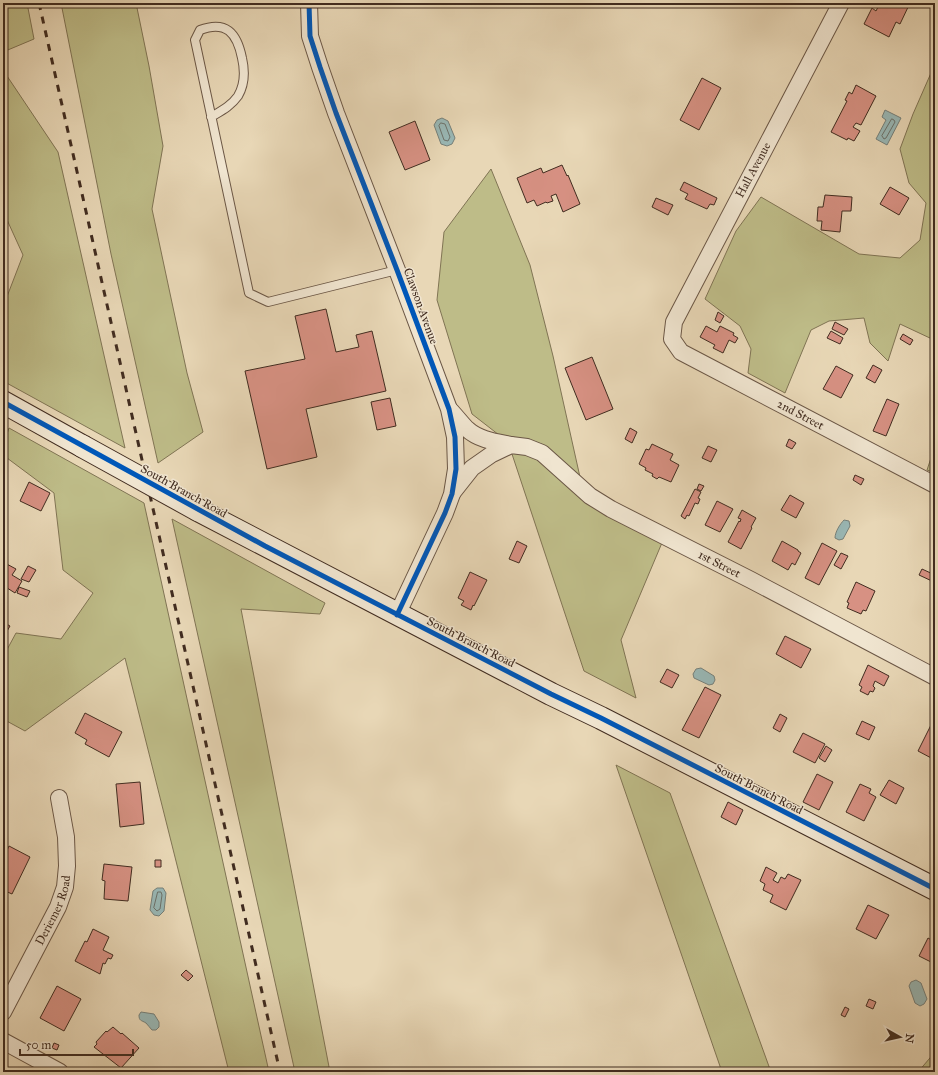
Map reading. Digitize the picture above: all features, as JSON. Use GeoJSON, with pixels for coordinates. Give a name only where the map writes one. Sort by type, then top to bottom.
{"type":"FeatureCollection","features":[{"type":"Feature","properties":{"kind":"street","name":"Clawson Avenue"},"geometry":{"type":"LineString","coordinates":[[309,3],[310,36],[320,67],[336,114],[449,409],[455,437],[457,454],[452,494],[445,513],[397,615]]}},
{"type":"Feature","properties":{"kind":"street","name":"Hall Avenue"},"geometry":{"type":"LineString","coordinates":[[672,339],[674,322],[841,3]]}},
{"type":"Feature","properties":{"kind":"street","name":"2nd Street"},"geometry":{"type":"LineString","coordinates":[[672,339],[681,352],[935,485]]}},
{"type":"Feature","properties":{"kind":"street","name":"South Branch Road"},"geometry":{"type":"LineString","coordinates":[[3,402],[198,510],[397,615],[935,890]]}},
{"type":"Feature","properties":{"kind":"street","name":"1st Street"},"geometry":{"type":"LineString","coordinates":[[449,409],[468,430],[476,435],[492,442],[527,446],[542,453],[590,496],[610,509],[751,580],[935,677]]}},
{"type":"Feature","properties":{"kind":"street"},"geometry":{"type":"LineString","coordinates":[[452,494],[472,468],[492,454],[511,445]]}},
{"type":"Feature","properties":{"kind":"street","name":"Deriemer Road"},"geometry":{"type":"LineString","coordinates":[[3,1012],[58,907],[65,887],[67,866],[66,837],[59,798]]}},
{"type":"Feature","properties":{"kind":"street"},"geometry":{"type":"LineString","coordinates":[[3,1041],[60,1072]]}},
{"type":"Feature","properties":{"kind":"lane"},"geometry":{"type":"LineString","coordinates":[[211,117],[232,104],[240,90],[245,72],[239,44],[234,34],[223,27],[211,26],[200,30],[195,40],[211,117],[248,293],[268,302],[397,270]]}},
{"type":"Feature","properties":{"kind":"shaded area"},"geometry":{"type":"Polygon","coordinates":[[[3,3],[27,3],[34,39],[3,52],[3,3]]]}},
{"type":"Feature","properties":{"kind":"shaded area"},"geometry":{"type":"Polygon","coordinates":[[[61,3],[136,3],[163,146],[152,209],[187,373],[203,432],[158,463],[111,254],[61,3]]]}},
{"type":"Feature","properties":{"kind":"shaded area"},"geometry":{"type":"Polygon","coordinates":[[[3,70],[58,152],[125,448],[3,381],[3,307],[23,255],[3,211],[3,70]]]}},
{"type":"Feature","properties":{"kind":"shaded area"},"geometry":{"type":"Polygon","coordinates":[[[931,73],[935,73],[935,352],[932,339],[900,324],[888,361],[870,343],[864,318],[829,321],[811,330],[785,393],[748,373],[751,349],[740,326],[705,299],[736,231],[761,197],[859,254],[900,258],[920,240],[926,203],[909,183],[900,149],[931,73]]]}},
{"type":"Feature","properties":{"kind":"shaded area"},"geometry":{"type":"Polygon","coordinates":[[[491,169],[530,265],[553,356],[584,495],[664,538],[621,640],[636,698],[584,671],[508,442],[472,414],[437,300],[444,232],[491,169]]]}},
{"type":"Feature","properties":{"kind":"shaded area"},"geometry":{"type":"Polygon","coordinates":[[[9,428],[144,503],[269,1072],[229,1072],[125,658],[25,731],[3,719],[3,657],[16,633],[61,639],[93,593],[63,570],[54,493],[3,455],[3,446],[9,428]]]}},
{"type":"Feature","properties":{"kind":"shaded area"},"geometry":{"type":"Polygon","coordinates":[[[935,446],[935,473],[927,470],[935,446]]]}},
{"type":"Feature","properties":{"kind":"shaded area"},"geometry":{"type":"Polygon","coordinates":[[[172,519],[325,603],[320,614],[241,609],[330,1072],[295,1072],[172,519]]]}},
{"type":"Feature","properties":{"kind":"shaded area"},"geometry":{"type":"Polygon","coordinates":[[[616,765],[670,793],[771,1072],[722,1072],[616,765]]]}},
{"type":"Feature","properties":{"kind":"shaded area"},"geometry":{"type":"Polygon","coordinates":[[[935,1052],[935,1072],[918,1072],[935,1052]]]}},
{"type":"Feature","properties":{"kind":"water"},"geometry":{"type":"Polygon","coordinates":[[[885,110],[901,118],[887,145],[876,139],[886,120],[882,117],[885,110]]]}},
{"type":"Feature","properties":{"kind":"water"},"geometry":{"type":"Polygon","coordinates":[[[442,118],[448,121],[455,138],[452,144],[447,146],[441,144],[434,125],[437,120],[442,118]]]}},
{"type":"Feature","properties":{"kind":"water"},"geometry":{"type":"Polygon","coordinates":[[[844,520],[849,521],[850,526],[843,539],[839,540],[835,538],[835,536],[838,528],[844,520]]]}},
{"type":"Feature","properties":{"kind":"water"},"geometry":{"type":"Polygon","coordinates":[[[701,668],[714,676],[715,680],[713,684],[709,685],[694,678],[693,674],[696,669],[701,668]]]}},
{"type":"Feature","properties":{"kind":"water"},"geometry":{"type":"Polygon","coordinates":[[[157,888],[163,888],[166,893],[164,911],[159,916],[154,915],[150,910],[153,891],[157,888]]]}},
{"type":"Feature","properties":{"kind":"water"},"geometry":{"type":"Polygon","coordinates":[[[916,980],[921,983],[927,999],[924,1004],[920,1006],[915,1003],[909,986],[911,982],[916,980]]]}},
{"type":"Feature","properties":{"kind":"water"},"geometry":{"type":"Polygon","coordinates":[[[141,1012],[154,1014],[159,1022],[159,1027],[156,1030],[152,1030],[140,1019],[139,1015],[141,1012]]]}},
{"type":"Feature","properties":{"kind":"building"},"geometry":{"type":"Polygon","coordinates":[[[880,3],[910,3],[900,24],[896,22],[889,37],[864,24],[872,8],[876,11],[880,3]]]}},
{"type":"Feature","properties":{"kind":"building"},"geometry":{"type":"Polygon","coordinates":[[[702,78],[721,88],[699,130],[680,120],[702,78]]]}},
{"type":"Feature","properties":{"kind":"building"},"geometry":{"type":"Polygon","coordinates":[[[856,85],[876,96],[861,125],[856,123],[853,127],[860,131],[854,141],[848,138],[847,140],[831,132],[847,101],[845,100],[849,92],[852,94],[856,85]]]}},
{"type":"Feature","properties":{"kind":"building"},"geometry":{"type":"Polygon","coordinates":[[[415,121],[430,160],[405,170],[389,132],[415,121]]]}},
{"type":"Feature","properties":{"kind":"building"},"geometry":{"type":"Polygon","coordinates":[[[562,165],[567,176],[568,175],[580,204],[563,212],[556,194],[551,196],[553,201],[547,203],[546,202],[537,206],[534,200],[527,203],[517,178],[541,168],[543,173],[562,165]]]}},
{"type":"Feature","properties":{"kind":"building"},"geometry":{"type":"Polygon","coordinates":[[[684,182],[717,198],[714,205],[710,204],[707,209],[685,199],[688,194],[680,190],[684,182]]]}},
{"type":"Feature","properties":{"kind":"building"},"geometry":{"type":"Polygon","coordinates":[[[890,187],[909,198],[899,215],[880,204],[890,187]]]}},
{"type":"Feature","properties":{"kind":"building"},"geometry":{"type":"Polygon","coordinates":[[[825,195],[852,197],[851,211],[842,211],[840,232],[821,230],[822,221],[817,221],[818,207],[823,207],[825,195]]]}},
{"type":"Feature","properties":{"kind":"building"},"geometry":{"type":"Polygon","coordinates":[[[656,198],[673,205],[668,215],[652,207],[656,198]]]}},
{"type":"Feature","properties":{"kind":"building"},"geometry":{"type":"Polygon","coordinates":[[[326,309],[336,352],[359,347],[356,335],[372,331],[386,391],[306,409],[317,457],[267,469],[245,371],[305,359],[295,316],[326,309]]]}},
{"type":"Feature","properties":{"kind":"building"},"geometry":{"type":"Polygon","coordinates":[[[718,312],[724,316],[720,323],[715,320],[718,312]]]}},
{"type":"Feature","properties":{"kind":"building"},"geometry":{"type":"Polygon","coordinates":[[[835,322],[848,329],[844,335],[832,329],[835,322]]]}},
{"type":"Feature","properties":{"kind":"building"},"geometry":{"type":"Polygon","coordinates":[[[706,326],[717,332],[720,326],[734,333],[733,335],[738,338],[735,343],[729,340],[723,353],[713,348],[715,345],[700,337],[706,326]]]}},
{"type":"Feature","properties":{"kind":"building"},"geometry":{"type":"Polygon","coordinates":[[[831,331],[843,338],[840,344],[827,338],[831,331]]]}},
{"type":"Feature","properties":{"kind":"building"},"geometry":{"type":"Polygon","coordinates":[[[903,334],[913,340],[910,345],[900,339],[903,334]]]}},
{"type":"Feature","properties":{"kind":"building"},"geometry":{"type":"Polygon","coordinates":[[[592,357],[613,409],[586,420],[565,368],[592,357]]]}},
{"type":"Feature","properties":{"kind":"building"},"geometry":{"type":"Polygon","coordinates":[[[873,365],[882,370],[875,383],[866,378],[873,365]]]}},
{"type":"Feature","properties":{"kind":"building"},"geometry":{"type":"Polygon","coordinates":[[[836,366],[853,375],[841,398],[823,389],[836,366]]]}},
{"type":"Feature","properties":{"kind":"building"},"geometry":{"type":"Polygon","coordinates":[[[390,398],[396,426],[377,430],[371,402],[390,398]]]}},
{"type":"Feature","properties":{"kind":"building"},"geometry":{"type":"Polygon","coordinates":[[[887,399],[899,404],[886,436],[873,431],[887,399]]]}},
{"type":"Feature","properties":{"kind":"building"},"geometry":{"type":"Polygon","coordinates":[[[630,428],[637,432],[632,443],[625,439],[630,428]]]}},
{"type":"Feature","properties":{"kind":"building"},"geometry":{"type":"Polygon","coordinates":[[[789,439],[796,443],[792,449],[786,446],[789,439]]]}},
{"type":"Feature","properties":{"kind":"building"},"geometry":{"type":"Polygon","coordinates":[[[652,444],[673,454],[670,460],[679,465],[671,482],[659,477],[657,479],[652,476],[653,474],[645,470],[646,468],[639,464],[646,449],[649,450],[652,444]]]}},
{"type":"Feature","properties":{"kind":"building"},"geometry":{"type":"Polygon","coordinates":[[[708,446],[717,450],[711,462],[702,458],[708,446]]]}},
{"type":"Feature","properties":{"kind":"building"},"geometry":{"type":"Polygon","coordinates":[[[855,475],[864,479],[861,485],[853,480],[855,475]]]}},
{"type":"Feature","properties":{"kind":"building"},"geometry":{"type":"Polygon","coordinates":[[[29,482],[50,493],[41,511],[20,501],[29,482]]]}},
{"type":"Feature","properties":{"kind":"building"},"geometry":{"type":"Polygon","coordinates":[[[699,484],[704,486],[701,491],[697,489],[699,484]]]}},
{"type":"Feature","properties":{"kind":"building"},"geometry":{"type":"Polygon","coordinates":[[[695,489],[701,492],[698,498],[700,499],[698,504],[695,503],[689,516],[687,515],[685,519],[681,516],[695,489]]]}},
{"type":"Feature","properties":{"kind":"building"},"geometry":{"type":"Polygon","coordinates":[[[790,495],[804,503],[796,518],[781,510],[790,495]]]}},
{"type":"Feature","properties":{"kind":"building"},"geometry":{"type":"Polygon","coordinates":[[[717,501],[733,509],[720,532],[705,525],[717,501]]]}},
{"type":"Feature","properties":{"kind":"building"},"geometry":{"type":"Polygon","coordinates":[[[742,510],[756,518],[741,549],[728,542],[739,521],[740,522],[741,519],[738,518],[742,510]]]}},
{"type":"Feature","properties":{"kind":"building"},"geometry":{"type":"Polygon","coordinates":[[[517,541],[527,546],[519,563],[509,559],[517,541]]]}},
{"type":"Feature","properties":{"kind":"building"},"geometry":{"type":"Polygon","coordinates":[[[782,541],[801,553],[795,565],[792,563],[788,570],[772,561],[782,541]]]}},
{"type":"Feature","properties":{"kind":"building"},"geometry":{"type":"Polygon","coordinates":[[[822,543],[837,551],[819,585],[805,578],[822,543]]]}},
{"type":"Feature","properties":{"kind":"building"},"geometry":{"type":"Polygon","coordinates":[[[841,553],[848,556],[841,569],[834,565],[841,553]]]}},
{"type":"Feature","properties":{"kind":"building"},"geometry":{"type":"Polygon","coordinates":[[[3,562],[16,569],[12,575],[22,581],[15,593],[4,586],[3,588],[3,562]]]}},
{"type":"Feature","properties":{"kind":"building"},"geometry":{"type":"Polygon","coordinates":[[[28,566],[36,570],[29,582],[21,579],[28,566]]]}},
{"type":"Feature","properties":{"kind":"building"},"geometry":{"type":"Polygon","coordinates":[[[922,569],[935,575],[934,582],[919,575],[922,569]]]}},
{"type":"Feature","properties":{"kind":"building"},"geometry":{"type":"Polygon","coordinates":[[[470,572],[487,580],[471,610],[461,605],[464,601],[458,598],[470,572]]]}},
{"type":"Feature","properties":{"kind":"building"},"geometry":{"type":"Polygon","coordinates":[[[856,582],[875,591],[866,611],[863,610],[861,614],[847,608],[849,603],[847,602],[856,582]]]}},
{"type":"Feature","properties":{"kind":"building"},"geometry":{"type":"Polygon","coordinates":[[[19,587],[30,591],[27,597],[17,593],[19,587]]]}},
{"type":"Feature","properties":{"kind":"building"},"geometry":{"type":"Polygon","coordinates":[[[3,622],[10,626],[3,638],[3,622]]]}},
{"type":"Feature","properties":{"kind":"building"},"geometry":{"type":"Polygon","coordinates":[[[785,636],[811,649],[801,668],[776,654],[785,636]]]}},
{"type":"Feature","properties":{"kind":"building"},"geometry":{"type":"Polygon","coordinates":[[[868,665],[889,676],[884,686],[875,681],[873,686],[875,688],[873,692],[870,691],[868,695],[860,691],[862,687],[859,685],[868,665]]]}},
{"type":"Feature","properties":{"kind":"building"},"geometry":{"type":"Polygon","coordinates":[[[667,669],[679,675],[672,688],[660,682],[667,669]]]}},
{"type":"Feature","properties":{"kind":"building"},"geometry":{"type":"Polygon","coordinates":[[[705,687],[721,695],[699,738],[682,730],[705,687]]]}},
{"type":"Feature","properties":{"kind":"building"},"geometry":{"type":"Polygon","coordinates":[[[85,713],[122,732],[109,757],[85,744],[87,740],[75,733],[85,713]]]}},
{"type":"Feature","properties":{"kind":"building"},"geometry":{"type":"Polygon","coordinates":[[[780,714],[787,718],[780,732],[773,728],[780,714]]]}},
{"type":"Feature","properties":{"kind":"building"},"geometry":{"type":"Polygon","coordinates":[[[862,721],[875,727],[869,740],[856,734],[862,721]]]}},
{"type":"Feature","properties":{"kind":"building"},"geometry":{"type":"Polygon","coordinates":[[[931,725],[935,727],[935,760],[918,751],[931,725]]]}},
{"type":"Feature","properties":{"kind":"building"},"geometry":{"type":"Polygon","coordinates":[[[803,733],[825,744],[815,763],[793,752],[803,733]]]}},
{"type":"Feature","properties":{"kind":"building"},"geometry":{"type":"Polygon","coordinates":[[[826,746],[832,750],[825,762],[819,758],[826,746]]]}},
{"type":"Feature","properties":{"kind":"building"},"geometry":{"type":"Polygon","coordinates":[[[817,774],[833,782],[819,810],[803,802],[817,774]]]}},
{"type":"Feature","properties":{"kind":"building"},"geometry":{"type":"Polygon","coordinates":[[[889,780],[904,788],[896,804],[880,795],[889,780]]]}},
{"type":"Feature","properties":{"kind":"building"},"geometry":{"type":"Polygon","coordinates":[[[140,782],[144,824],[120,827],[116,784],[140,782]]]}},
{"type":"Feature","properties":{"kind":"building"},"geometry":{"type":"Polygon","coordinates":[[[860,784],[871,789],[869,793],[876,797],[864,821],[846,812],[860,784]]]}},
{"type":"Feature","properties":{"kind":"building"},"geometry":{"type":"Polygon","coordinates":[[[728,802],[743,810],[736,825],[721,817],[728,802]]]}},
{"type":"Feature","properties":{"kind":"building"},"geometry":{"type":"Polygon","coordinates":[[[9,846],[30,857],[12,894],[3,890],[3,859],[9,846]]]}},
{"type":"Feature","properties":{"kind":"building"},"geometry":{"type":"Polygon","coordinates":[[[155,860],[161,860],[161,867],[155,867],[155,860]]]}},
{"type":"Feature","properties":{"kind":"building"},"geometry":{"type":"Polygon","coordinates":[[[104,864],[132,867],[128,901],[104,899],[105,881],[102,880],[104,864]]]}},
{"type":"Feature","properties":{"kind":"building"},"geometry":{"type":"Polygon","coordinates":[[[766,867],[777,873],[773,880],[778,883],[781,877],[785,879],[788,874],[801,880],[786,910],[770,902],[773,895],[763,890],[765,884],[760,881],[766,867]]]}},
{"type":"Feature","properties":{"kind":"building"},"geometry":{"type":"Polygon","coordinates":[[[868,905],[889,915],[876,939],[856,929],[868,905]]]}},
{"type":"Feature","properties":{"kind":"building"},"geometry":{"type":"Polygon","coordinates":[[[93,929],[109,937],[103,950],[113,955],[111,959],[108,958],[105,964],[103,963],[100,974],[75,961],[93,929]]]}},
{"type":"Feature","properties":{"kind":"building"},"geometry":{"type":"Polygon","coordinates":[[[928,938],[935,942],[935,964],[919,956],[928,938]]]}},
{"type":"Feature","properties":{"kind":"building"},"geometry":{"type":"Polygon","coordinates":[[[186,970],[193,976],[188,981],[181,975],[186,970]]]}},
{"type":"Feature","properties":{"kind":"building"},"geometry":{"type":"Polygon","coordinates":[[[57,986],[81,999],[64,1031],[40,1018],[57,986]]]}},
{"type":"Feature","properties":{"kind":"building"},"geometry":{"type":"Polygon","coordinates":[[[869,999],[876,1002],[873,1009],[866,1006],[869,999]]]}},
{"type":"Feature","properties":{"kind":"building"},"geometry":{"type":"Polygon","coordinates":[[[845,1007],[849,1009],[845,1017],[841,1015],[845,1007]]]}},
{"type":"Feature","properties":{"kind":"building"},"geometry":{"type":"Polygon","coordinates":[[[113,1027],[139,1048],[121,1068],[94,1047],[97,1044],[96,1042],[106,1031],[107,1032],[113,1027]]]}},
{"type":"Feature","properties":{"kind":"building"},"geometry":{"type":"Polygon","coordinates":[[[54,1043],[59,1045],[57,1050],[52,1048],[54,1043]]]}},
{"type":"Feature","properties":{"kind":"railway"},"geometry":{"type":"LineString","coordinates":[[39,3],[280,1072]]}},
{"type":"Feature","properties":{"kind":"cycle path"},"geometry":{"type":"LineString","coordinates":[[309,3],[310,36],[320,67],[336,113],[449,409],[455,437],[456,469],[452,494],[445,513],[397,615]]}},
{"type":"Feature","properties":{"kind":"cycle path"},"geometry":{"type":"LineString","coordinates":[[3,402],[265,546],[551,694],[601,718],[935,889]]}}]}
